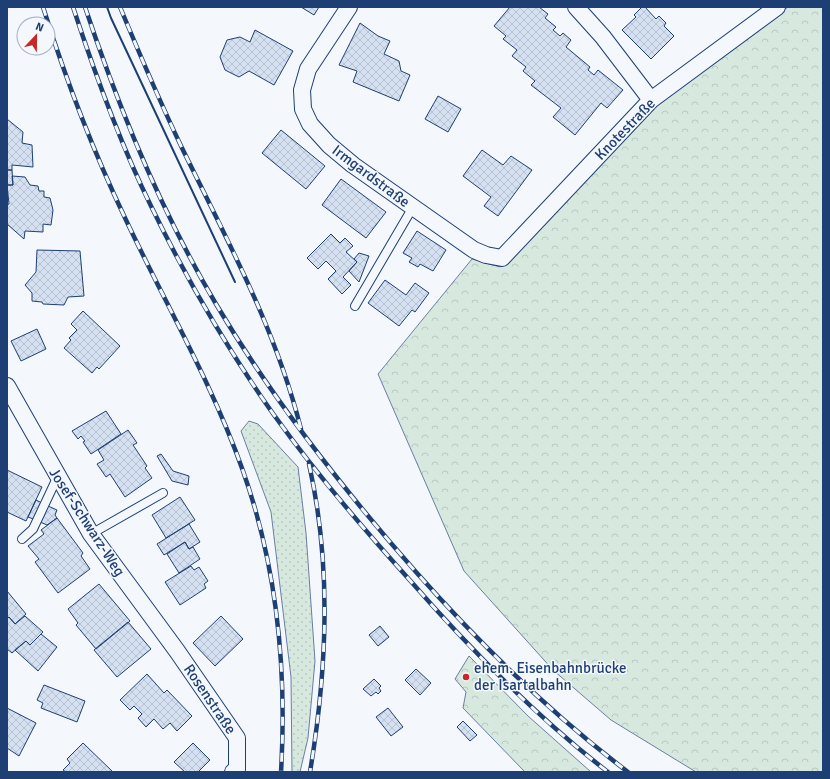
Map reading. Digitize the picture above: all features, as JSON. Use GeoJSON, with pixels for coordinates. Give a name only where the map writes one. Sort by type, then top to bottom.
{"type":"FeatureCollection","features":[{"type":"Feature","properties":{"kind":"street","name":"Irmgardstraße"},"geometry":{"type":"LineString","coordinates":[[349,7],[308,69],[302,90],[303,109],[310,124],[329,145],[353,165],[474,250],[486,255]]}},
{"type":"Feature","properties":{"kind":"street"},"geometry":{"type":"LineString","coordinates":[[576,7],[603,37],[651,100]]}},
{"type":"Feature","properties":{"kind":"street","name":"Knotestraße"},"geometry":{"type":"LineString","coordinates":[[486,255],[502,258],[651,100],[777,7]]}},
{"type":"Feature","properties":{"kind":"street","name":"Josef-Schwarz-Weg"},"geometry":{"type":"LineString","coordinates":[[7,386],[11,405],[91,534],[177,651]]}},
{"type":"Feature","properties":{"kind":"street","name":"Rosenstraße"},"geometry":{"type":"LineString","coordinates":[[177,651],[237,738],[236,769],[234,772]]}},
{"type":"Feature","properties":{"kind":"lane"},"geometry":{"type":"LineString","coordinates":[[355,306],[413,207]]}},
{"type":"Feature","properties":{"kind":"lane"},"geometry":{"type":"LineString","coordinates":[[22,539],[33,529],[57,478]]}},
{"type":"Feature","properties":{"kind":"lane"},"geometry":{"type":"LineString","coordinates":[[91,534],[163,493]]}},
{"type":"Feature","properties":{"kind":"green space"},"geometry":{"type":"Polygon","coordinates":[[[788,7],[823,7],[823,772],[696,772],[611,720],[553,670],[464,571],[378,374],[472,259],[500,267],[658,102],[788,7]]]}},
{"type":"Feature","properties":{"kind":"green space"},"geometry":{"type":"Polygon","coordinates":[[[249,421],[258,424],[298,467],[306,533],[315,661],[308,738],[300,772],[292,772],[291,677],[271,512],[241,431],[249,421]]]}},
{"type":"Feature","properties":{"kind":"green space"},"geometry":{"type":"Polygon","coordinates":[[[469,656],[528,716],[591,772],[525,772],[463,708],[466,692],[455,679],[469,656]]]}},
{"type":"Feature","properties":{"kind":"building"},"geometry":{"type":"Polygon","coordinates":[[[301,7],[319,7],[314,15],[301,7]]]}},
{"type":"Feature","properties":{"kind":"building"},"geometry":{"type":"Polygon","coordinates":[[[510,7],[539,7],[548,14],[545,18],[556,27],[553,30],[560,36],[563,33],[571,40],[566,47],[590,67],[588,70],[594,75],[598,70],[623,90],[607,108],[601,103],[575,135],[553,117],[561,108],[531,85],[535,81],[523,71],[526,67],[512,56],[517,50],[503,39],[506,36],[494,26],[510,7]]]}},
{"type":"Feature","properties":{"kind":"building"},"geometry":{"type":"Polygon","coordinates":[[[642,7],[645,7],[656,19],[659,16],[666,23],[664,26],[674,36],[651,59],[622,30],[636,17],[634,15],[642,7]]]}},
{"type":"Feature","properties":{"kind":"building"},"geometry":{"type":"Polygon","coordinates":[[[360,23],[378,36],[390,41],[384,54],[399,61],[401,71],[410,75],[399,101],[353,82],[357,71],[339,65],[360,23]]]}},
{"type":"Feature","properties":{"kind":"building"},"geometry":{"type":"Polygon","coordinates":[[[255,30],[293,51],[274,85],[249,71],[239,77],[225,70],[220,57],[227,40],[240,37],[250,42],[255,30]]]}},
{"type":"Feature","properties":{"kind":"building"},"geometry":{"type":"Polygon","coordinates":[[[438,96],[461,109],[448,132],[425,119],[438,96]]]}},
{"type":"Feature","properties":{"kind":"building"},"geometry":{"type":"Polygon","coordinates":[[[7,119],[23,132],[22,143],[32,145],[33,167],[12,165],[12,170],[7,170],[7,119]]]}},
{"type":"Feature","properties":{"kind":"building"},"geometry":{"type":"Polygon","coordinates":[[[281,130],[325,166],[306,189],[262,153],[281,130]]]}},
{"type":"Feature","properties":{"kind":"building"},"geometry":{"type":"Polygon","coordinates":[[[482,150],[503,165],[511,156],[532,170],[498,216],[484,206],[491,197],[463,176],[482,150]]]}},
{"type":"Feature","properties":{"kind":"building"},"geometry":{"type":"Polygon","coordinates":[[[7,170],[12,170],[13,185],[7,185],[7,170]]]}},
{"type":"Feature","properties":{"kind":"building"},"geometry":{"type":"Polygon","coordinates":[[[12,176],[25,177],[30,185],[38,186],[39,191],[44,191],[44,197],[50,198],[53,210],[51,225],[43,224],[43,232],[25,231],[24,239],[7,224],[7,205],[9,204],[7,185],[13,185],[12,176]]]}},
{"type":"Feature","properties":{"kind":"building"},"geometry":{"type":"Polygon","coordinates":[[[341,179],[386,212],[366,238],[322,205],[341,179]]]}},
{"type":"Feature","properties":{"kind":"building"},"geometry":{"type":"Polygon","coordinates":[[[417,231],[446,250],[433,271],[420,264],[418,267],[409,262],[412,258],[403,253],[417,231]]]}},
{"type":"Feature","properties":{"kind":"building"},"geometry":{"type":"Polygon","coordinates":[[[331,234],[340,243],[345,238],[353,246],[346,252],[357,262],[343,277],[351,285],[342,294],[328,279],[336,271],[326,261],[318,269],[307,258],[331,234]]]}},
{"type":"Feature","properties":{"kind":"building"},"geometry":{"type":"Polygon","coordinates":[[[37,250],[80,251],[84,296],[68,297],[64,305],[43,304],[42,302],[32,301],[32,293],[25,285],[36,272],[37,250]]]}},
{"type":"Feature","properties":{"kind":"building"},"geometry":{"type":"Polygon","coordinates":[[[359,253],[369,256],[359,282],[349,271],[357,262],[354,259],[359,253]]]}},
{"type":"Feature","properties":{"kind":"building"},"geometry":{"type":"Polygon","coordinates":[[[385,280],[406,295],[415,283],[429,293],[415,312],[412,310],[399,326],[368,303],[385,280]]]}},
{"type":"Feature","properties":{"kind":"building"},"geometry":{"type":"Polygon","coordinates":[[[83,311],[120,346],[99,369],[97,367],[92,373],[64,348],[71,340],[69,338],[77,330],[71,324],[83,311]]]}},
{"type":"Feature","properties":{"kind":"building"},"geometry":{"type":"Polygon","coordinates":[[[37,329],[46,349],[21,361],[11,341],[37,329]]]}},
{"type":"Feature","properties":{"kind":"building"},"geometry":{"type":"Polygon","coordinates":[[[106,411],[121,434],[91,454],[81,436],[78,439],[72,431],[106,411]]]}},
{"type":"Feature","properties":{"kind":"building"},"geometry":{"type":"Polygon","coordinates":[[[128,430],[137,443],[133,445],[147,466],[145,468],[152,478],[125,497],[110,474],[106,477],[97,464],[104,460],[98,450],[128,430]]]}},
{"type":"Feature","properties":{"kind":"building"},"geometry":{"type":"Polygon","coordinates":[[[161,454],[173,471],[189,476],[188,485],[172,481],[157,456],[161,454]]]}},
{"type":"Feature","properties":{"kind":"building"},"geometry":{"type":"Polygon","coordinates":[[[7,470],[42,487],[26,521],[7,512],[7,470]]]}},
{"type":"Feature","properties":{"kind":"building"},"geometry":{"type":"Polygon","coordinates":[[[180,497],[195,520],[166,538],[152,515],[180,497]]]}},
{"type":"Feature","properties":{"kind":"building"},"geometry":{"type":"Polygon","coordinates":[[[36,500],[44,504],[36,520],[28,517],[36,500]]]}},
{"type":"Feature","properties":{"kind":"building"},"geometry":{"type":"Polygon","coordinates":[[[48,506],[57,510],[55,515],[57,518],[47,525],[40,522],[48,506]]]}},
{"type":"Feature","properties":{"kind":"building"},"geometry":{"type":"Polygon","coordinates":[[[57,518],[83,553],[81,556],[90,569],[58,593],[35,562],[39,559],[28,546],[44,534],[41,530],[57,518]]]}},
{"type":"Feature","properties":{"kind":"building"},"geometry":{"type":"Polygon","coordinates":[[[189,524],[200,542],[189,549],[185,542],[164,555],[157,544],[189,524]]]}},
{"type":"Feature","properties":{"kind":"building"},"geometry":{"type":"Polygon","coordinates":[[[185,542],[189,549],[193,547],[200,559],[179,573],[167,554],[185,542]]]}},
{"type":"Feature","properties":{"kind":"building"},"geometry":{"type":"Polygon","coordinates":[[[191,566],[194,570],[199,567],[208,581],[204,584],[206,588],[180,605],[165,582],[191,566]]]}},
{"type":"Feature","properties":{"kind":"building"},"geometry":{"type":"Polygon","coordinates":[[[99,584],[130,621],[96,649],[76,625],[78,623],[68,609],[99,584]]]}},
{"type":"Feature","properties":{"kind":"building"},"geometry":{"type":"Polygon","coordinates":[[[7,591],[26,614],[15,624],[9,617],[7,619],[7,591]]]}},
{"type":"Feature","properties":{"kind":"building"},"geometry":{"type":"Polygon","coordinates":[[[25,616],[43,632],[30,645],[26,641],[12,653],[7,649],[7,619],[9,617],[15,624],[25,616]]]}},
{"type":"Feature","properties":{"kind":"building"},"geometry":{"type":"Polygon","coordinates":[[[221,616],[243,639],[215,666],[193,643],[221,616]]]}},
{"type":"Feature","properties":{"kind":"building"},"geometry":{"type":"Polygon","coordinates":[[[128,622],[151,649],[117,677],[94,650],[128,622]]]}},
{"type":"Feature","properties":{"kind":"building"},"geometry":{"type":"Polygon","coordinates":[[[380,626],[389,637],[378,646],[369,635],[380,626]]]}},
{"type":"Feature","properties":{"kind":"building"},"geometry":{"type":"Polygon","coordinates":[[[41,634],[57,647],[38,671],[15,650],[26,641],[30,645],[41,634]]]}},
{"type":"Feature","properties":{"kind":"building"},"geometry":{"type":"Polygon","coordinates":[[[416,669],[431,683],[420,695],[405,680],[416,669]]]}},
{"type":"Feature","properties":{"kind":"building"},"geometry":{"type":"Polygon","coordinates":[[[147,674],[164,693],[167,690],[192,716],[177,731],[170,723],[163,729],[154,719],[146,727],[138,718],[142,714],[134,706],[130,710],[120,700],[147,674]]]}},
{"type":"Feature","properties":{"kind":"building"},"geometry":{"type":"Polygon","coordinates":[[[374,679],[381,686],[379,688],[381,691],[378,694],[376,692],[371,696],[363,689],[374,679]]]}},
{"type":"Feature","properties":{"kind":"building"},"geometry":{"type":"Polygon","coordinates":[[[44,685],[85,701],[77,722],[41,708],[43,703],[37,700],[44,685]]]}},
{"type":"Feature","properties":{"kind":"building"},"geometry":{"type":"Polygon","coordinates":[[[7,708],[36,723],[19,756],[7,748],[7,708]]]}},
{"type":"Feature","properties":{"kind":"building"},"geometry":{"type":"Polygon","coordinates":[[[388,708],[403,727],[391,736],[376,717],[388,708]]]}},
{"type":"Feature","properties":{"kind":"building"},"geometry":{"type":"Polygon","coordinates":[[[463,721],[477,735],[470,741],[457,727],[463,721]]]}},
{"type":"Feature","properties":{"kind":"building"},"geometry":{"type":"Polygon","coordinates":[[[83,743],[113,772],[66,772],[63,770],[70,763],[67,759],[83,743]]]}},
{"type":"Feature","properties":{"kind":"building"},"geometry":{"type":"Polygon","coordinates":[[[193,743],[210,760],[198,772],[185,772],[174,762],[193,743]]]}},
{"type":"Feature","properties":{"kind":"railway"},"geometry":{"type":"LineString","coordinates":[[43,7],[61,61],[102,168],[217,406],[231,438],[255,507],[272,582],[281,657],[281,772]]}},
{"type":"Feature","properties":{"kind":"railway"},"geometry":{"type":"LineString","coordinates":[[73,7],[109,108],[129,158],[151,206],[208,313],[240,365],[274,415],[305,457],[355,518],[478,655],[528,704],[608,772]]}},
{"type":"Feature","properties":{"kind":"railway"},"geometry":{"type":"LineString","coordinates":[[85,7],[127,121],[159,196],[177,233],[196,269],[238,340],[285,409],[335,476],[388,540],[466,626],[544,702],[628,772]]}},
{"type":"Feature","properties":{"kind":"railway"},"geometry":{"type":"LineString","coordinates":[[120,7],[174,131],[233,251],[264,320],[278,355],[301,429]]}},
{"type":"Feature","properties":{"kind":"railway"},"geometry":{"type":"LineString","coordinates":[[309,464],[316,502],[324,579],[323,657],[316,734],[310,772]]}},
{"type":"Feature","properties":{"kind":"wall"},"geometry":{"type":"LineString","coordinates":[[107,7],[235,282]]}},
{"type":"Feature","properties":{"kind":"place","name":"ehem. Eisenbahnbrücke der Isartalbahn"},"geometry":{"type":"Point","coordinates":[466,677]}}]}
